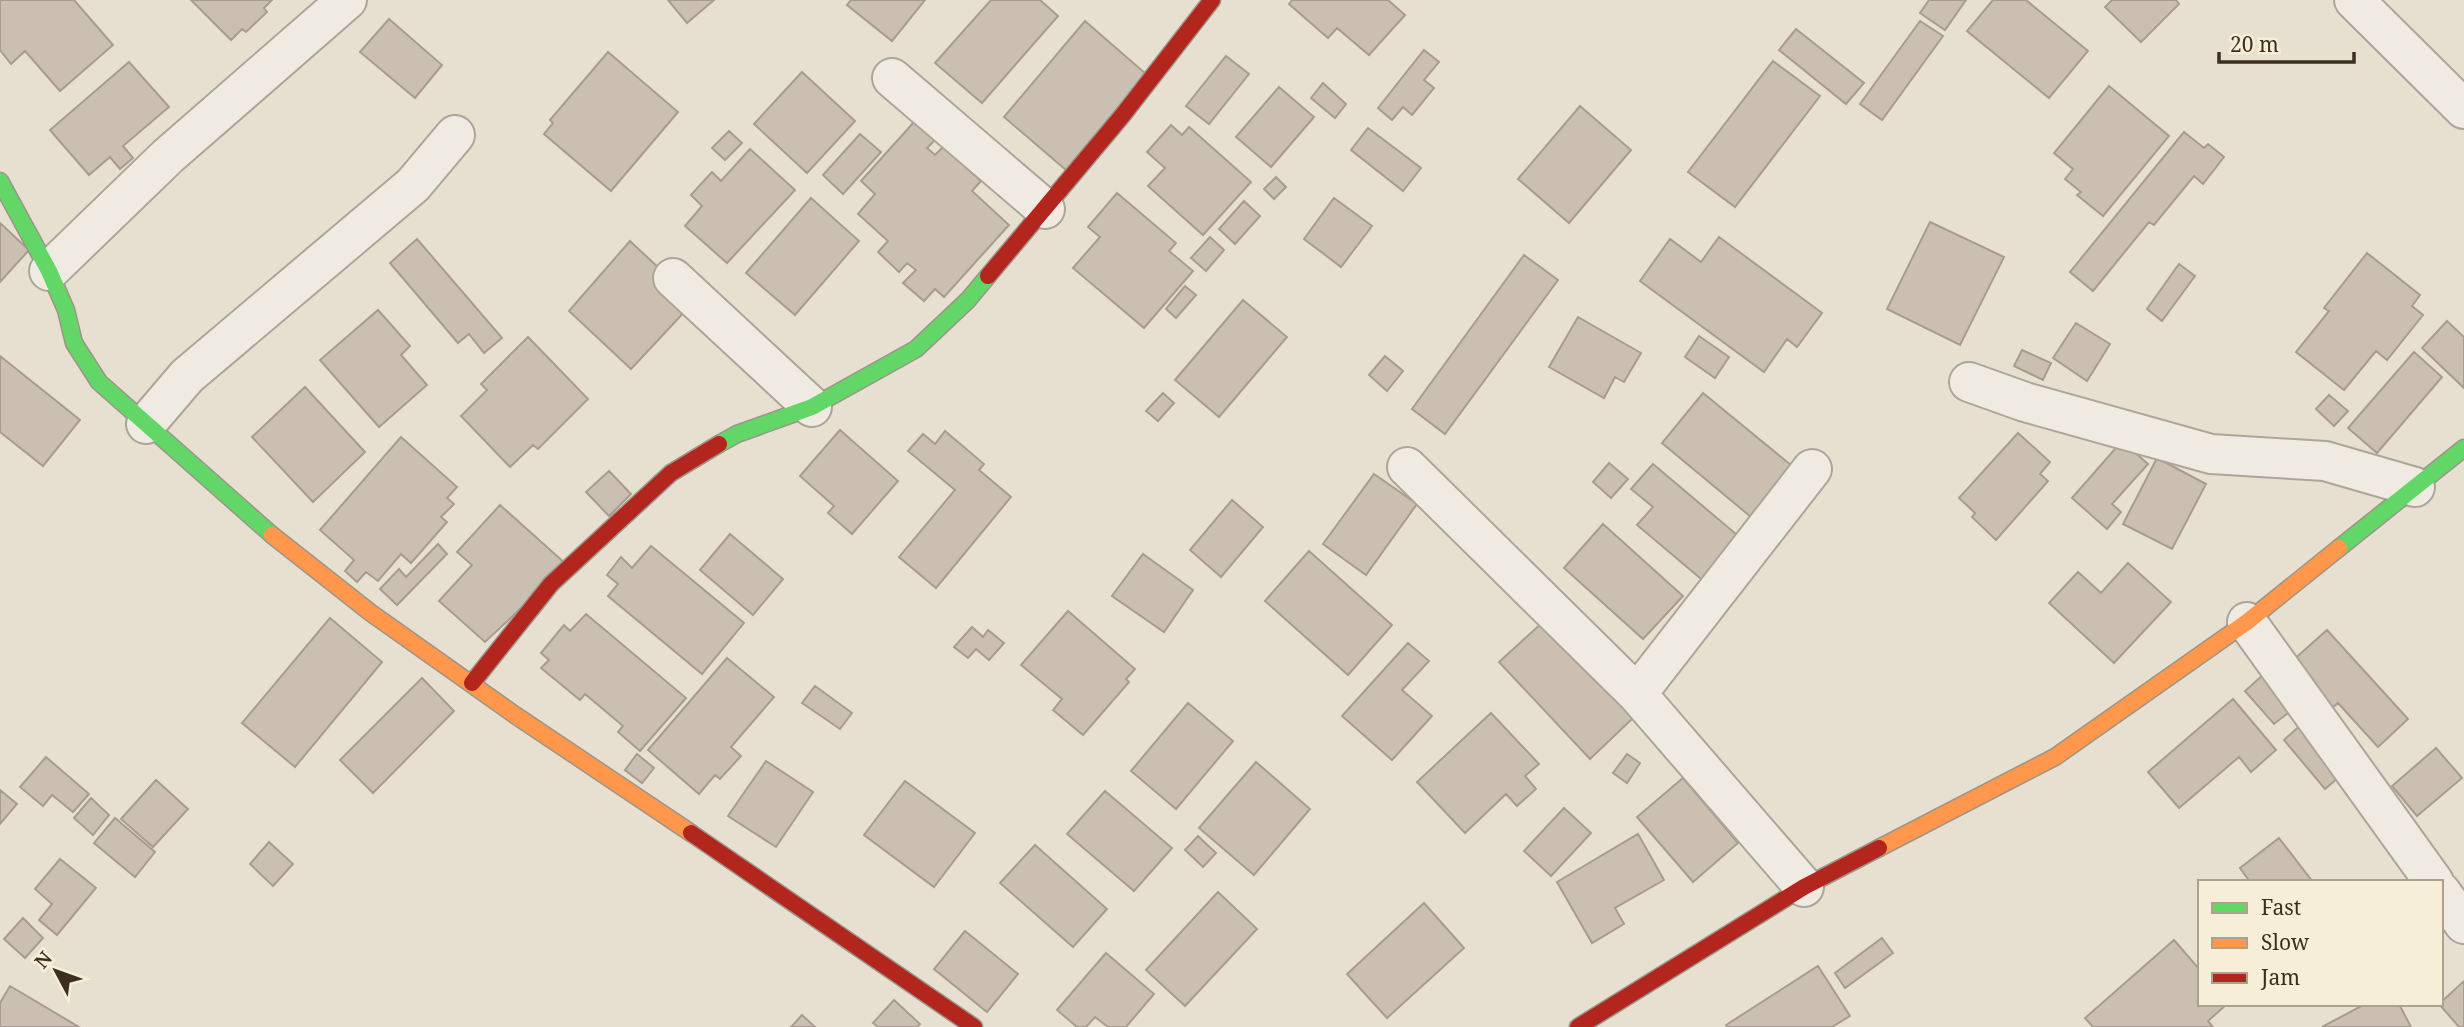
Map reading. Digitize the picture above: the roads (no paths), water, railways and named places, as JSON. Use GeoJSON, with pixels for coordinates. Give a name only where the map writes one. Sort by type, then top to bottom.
{"type":"FeatureCollection","features":[{"type":"Feature","properties":{"kind":"street"},"geometry":{"type":"LineString","coordinates":[[50,271],[168,156],[347,0]]}},
{"type":"Feature","properties":{"kind":"street"},"geometry":{"type":"LineString","coordinates":[[472,683],[551,584],[671,473],[737,435],[812,407],[916,349],[968,300],[1122,116],[1212,0]]}},
{"type":"Feature","properties":{"kind":"street"},"geometry":{"type":"LineString","coordinates":[[2354,0],[2464,109]]}},
{"type":"Feature","properties":{"kind":"street"},"geometry":{"type":"LineString","coordinates":[[892,78],[1045,209]]}},
{"type":"Feature","properties":{"kind":"street"},"geometry":{"type":"LineString","coordinates":[[146,425],[187,376],[413,185],[455,135]]}},
{"type":"Feature","properties":{"kind":"street"},"geometry":{"type":"LineString","coordinates":[[0,181],[50,271],[66,310],[74,343],[99,382],[268,532],[371,613],[515,715],[659,810],[974,1027]]}},
{"type":"Feature","properties":{"kind":"street"},"geometry":{"type":"LineString","coordinates":[[673,278],[812,407]]}},
{"type":"Feature","properties":{"kind":"street"},"geometry":{"type":"LineString","coordinates":[[1969,383],[2211,454],[2325,461],[2415,487]]}},
{"type":"Feature","properties":{"kind":"street"},"geometry":{"type":"LineString","coordinates":[[1578,1027],[1804,887],[2055,757],[2247,622],[2464,448]]}},
{"type":"Feature","properties":{"kind":"street"},"geometry":{"type":"LineString","coordinates":[[1407,467],[1637,694],[1804,887]]}},
{"type":"Feature","properties":{"kind":"street"},"geometry":{"type":"LineString","coordinates":[[1637,694],[1812,469]]}},
{"type":"Feature","properties":{"kind":"street"},"geometry":{"type":"LineString","coordinates":[[2247,622],[2433,880]]}},
{"type":"Feature","properties":{"kind":"street"},"geometry":{"type":"LineString","coordinates":[[2443,895],[2464,924]]}}]}
